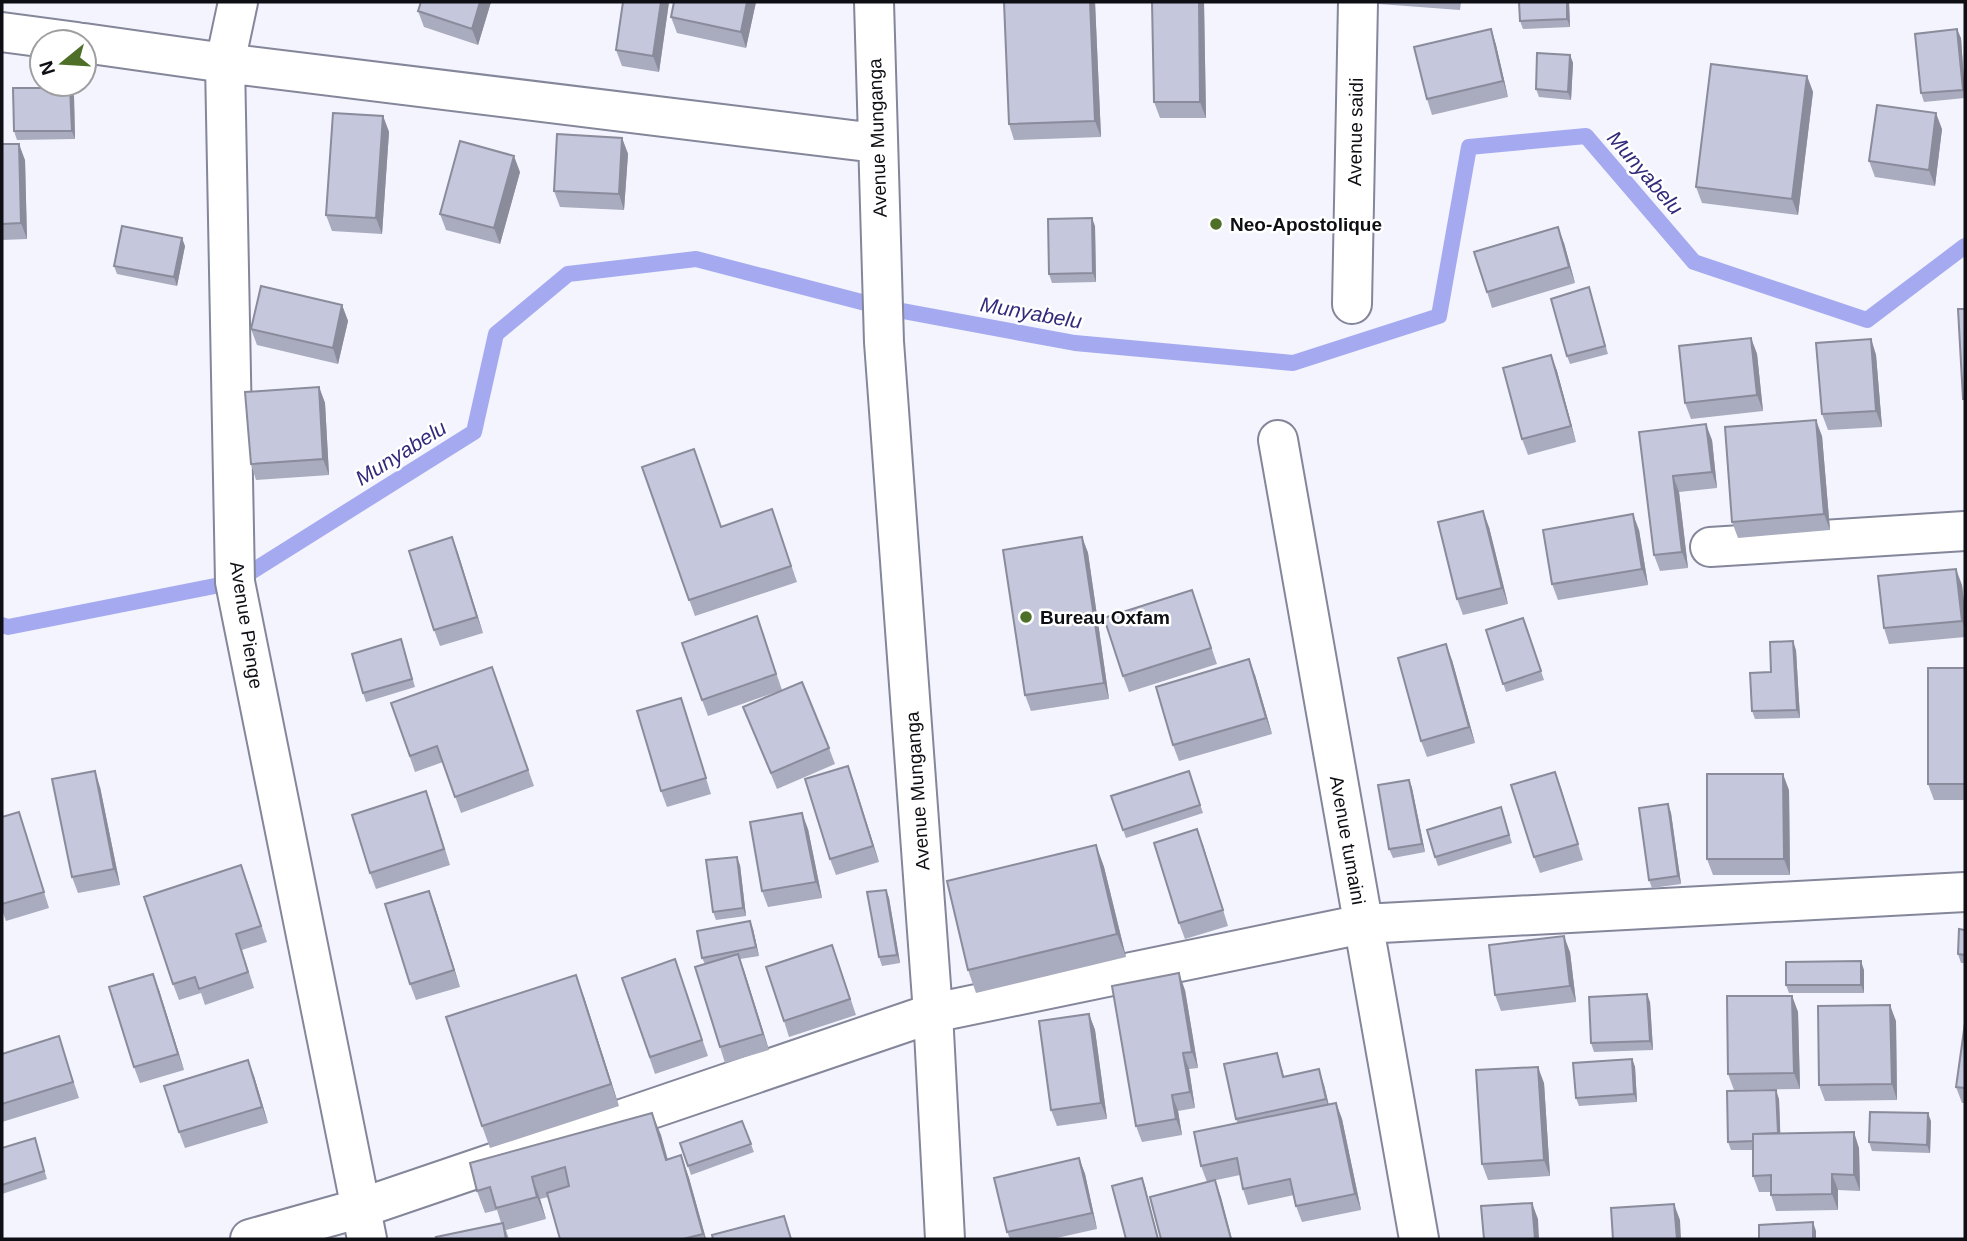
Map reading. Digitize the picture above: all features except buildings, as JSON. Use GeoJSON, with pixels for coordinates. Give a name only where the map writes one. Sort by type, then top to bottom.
{"type":"FeatureCollection","features":[{"type":"Feature","properties":{"kind":"street","name":"Avenue Pienge"},"geometry":{"type":"LineString","coordinates":[[238,2],[225,63],[235,582],[364,1224]]}},
{"type":"Feature","properties":{"kind":"street","name":"Avenue Munganga"},"geometry":{"type":"LineString","coordinates":[[874,2],[876,143],[884,342],[933,1013],[944,1239]]}},
{"type":"Feature","properties":{"kind":"street","name":"Avenue saidi"},"geometry":{"type":"LineString","coordinates":[[1352,304],[1358,2]]}},
{"type":"Feature","properties":{"kind":"street"},"geometry":{"type":"LineString","coordinates":[[2,32],[28,35]]}},
{"type":"Feature","properties":{"kind":"street"},"geometry":{"type":"LineString","coordinates":[[98,45],[876,143]]}},
{"type":"Feature","properties":{"kind":"street","name":"Avenue tumaini"},"geometry":{"type":"LineString","coordinates":[[1278,440],[1419,1239]]}},
{"type":"Feature","properties":{"kind":"street"},"geometry":{"type":"LineString","coordinates":[[1710,547],[1965,531]]}},
{"type":"Feature","properties":{"kind":"street"},"geometry":{"type":"LineString","coordinates":[[250,1239],[364,1224],[933,1013],[1363,924],[1965,892]]}},
{"type":"Feature","properties":{"kind":"waterway","name":"Munyabelu"},"geometry":{"type":"LineString","coordinates":[[2,625],[8,627],[235,582],[474,432],[496,334],[568,274],[696,259],[881,307],[1075,343],[1293,363],[1439,316],[1469,147],[1586,136],[1694,262],[1867,320],[1965,246]]}},
{"type":"Feature","properties":{"kind":"place","name":"Neo-Apostolique"},"geometry":{"type":"Point","coordinates":[1216,224]}},
{"type":"Feature","properties":{"kind":"place","name":"Bureau Oxfam"},"geometry":{"type":"Point","coordinates":[1026,617]}}]}
